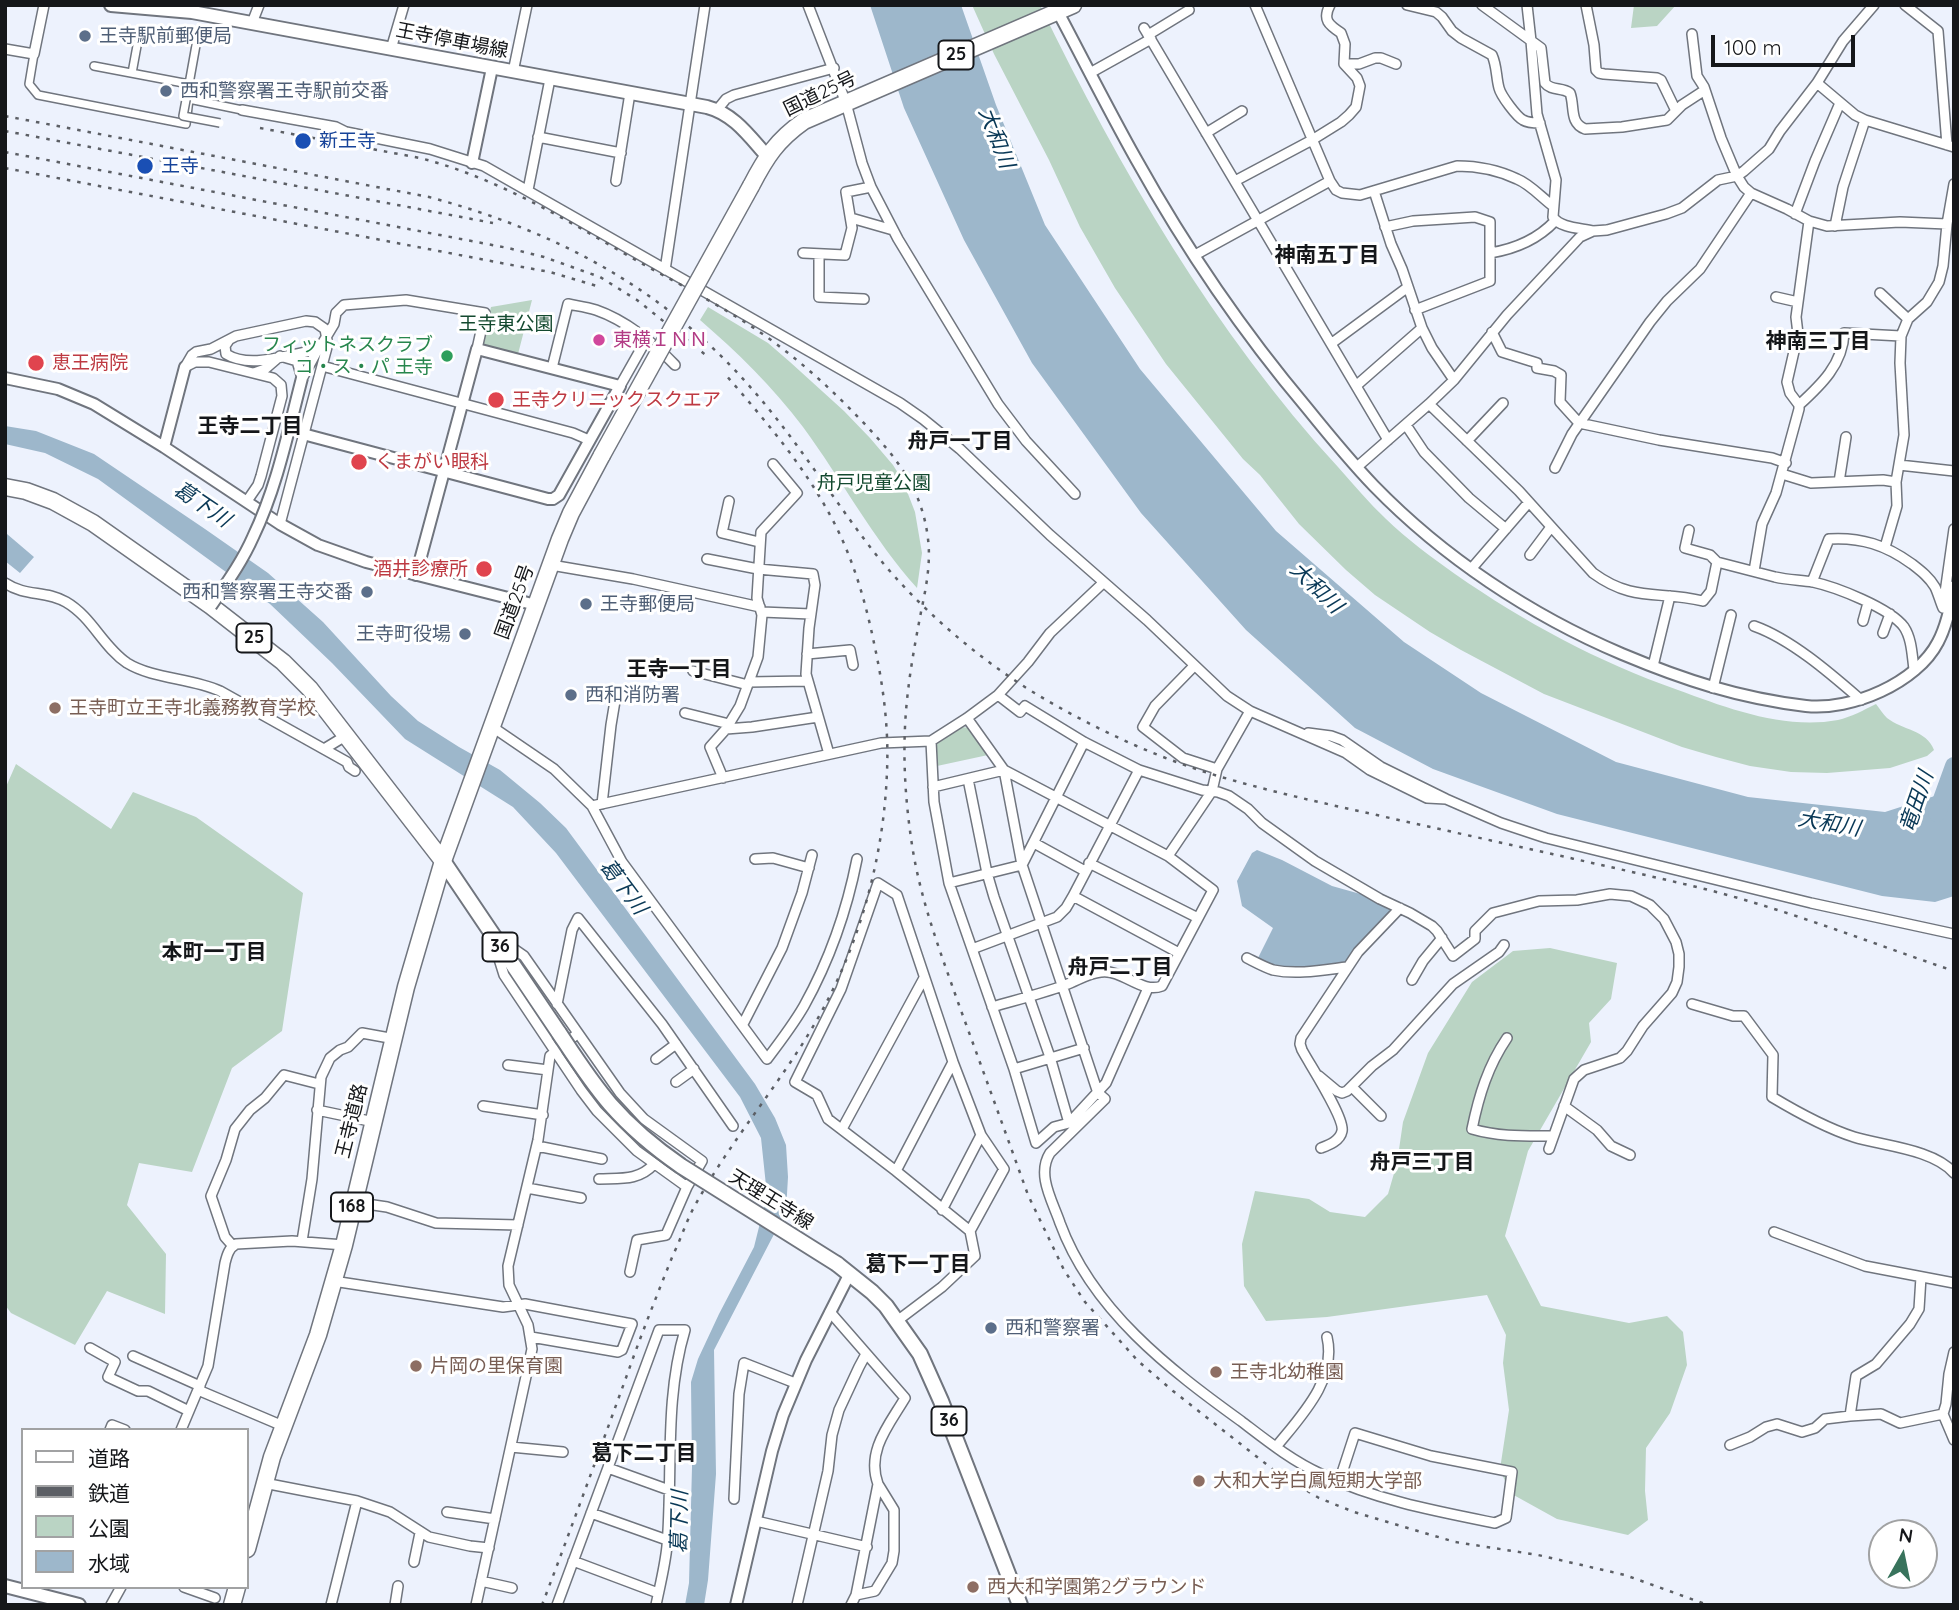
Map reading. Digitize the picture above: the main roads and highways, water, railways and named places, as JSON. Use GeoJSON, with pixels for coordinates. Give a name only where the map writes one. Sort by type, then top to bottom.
{"type":"FeatureCollection","features":[{"type":"Feature","properties":{"kind":"highway","name":"国道25号"},"geometry":{"type":"LineString","coordinates":[[443,861],[571,513],[766,156],[790,131],[804,121],[1066,8]]}},
{"type":"Feature","properties":{"kind":"highway","name":"25"},"geometry":{"type":"LineString","coordinates":[[5,486],[40,496],[79,514],[211,606],[283,662],[310,689],[347,735],[443,861]]}},
{"type":"Feature","properties":{"kind":"highway","name":"王寺道路"},"geometry":{"type":"LineString","coordinates":[[248,1545],[264,1483],[318,1335],[344,1245],[407,987],[443,861]]}},
{"type":"Feature","properties":{"kind":"main road","name":"王寺停車場線"},"geometry":{"type":"LineString","coordinates":[[111,5],[160,7],[192,12],[717,110],[735,121],[766,156]]}},
{"type":"Feature","properties":{"kind":"main road","name":"天理王寺線"},"geometry":{"type":"LineString","coordinates":[[443,861],[559,1033],[611,1105],[632,1128],[681,1166],[850,1273],[872,1292],[897,1321],[920,1354],[932,1380],[1020,1605]]}},
{"type":"Feature","properties":{"kind":"main road"},"geometry":{"type":"LineString","coordinates":[[5,1586],[79,1605]]}},
{"type":"Feature","properties":{"kind":"water","name":"大和川"},"geometry":{"type":"Polygon","coordinates":[[[870,5],[961,5],[996,105],[1045,225],[1140,369],[1276,531],[1404,642],[1481,693],[1616,762],[1748,797],[1885,812],[1954,791],[1954,896],[1935,902],[1882,896],[1557,814],[1433,769],[1355,728],[1246,630],[1141,513],[1032,363],[964,240],[904,108],[870,5]]]}},
{"type":"Feature","properties":{"kind":"water"},"geometry":{"type":"Polygon","coordinates":[[[5,426],[36,431],[94,454],[268,573],[323,622],[391,696],[418,721],[500,770],[540,803],[566,828],[755,1084],[775,1118],[786,1145],[786,1211],[714,1350],[716,1474],[704,1605],[685,1605],[689,1583],[691,1382],[698,1359],[719,1314],[754,1247],[767,1195],[761,1138],[740,1097],[556,853],[513,807],[405,739],[332,663],[270,604],[98,479],[45,453],[5,444],[5,426]]]}},
{"type":"Feature","properties":{"kind":"water"},"geometry":{"type":"Polygon","coordinates":[[[7,534],[34,557],[20,573],[5,561],[7,534]]]}},
{"type":"Feature","properties":{"kind":"water"},"geometry":{"type":"Polygon","coordinates":[[[1257,850],[1332,886],[1364,895],[1391,908],[1391,912],[1375,926],[1345,964],[1308,968],[1275,967],[1258,958],[1273,928],[1242,906],[1237,881],[1252,853],[1257,850]]]}},
{"type":"Feature","properties":{"kind":"waterway","name":"竜田川"},"geometry":{"type":"LineString","coordinates":[[1937,813],[1954,766]]}},
{"type":"Feature","properties":{"kind":"railway"},"geometry":{"type":"LineString","coordinates":[[5,116],[429,197],[521,227],[606,268],[683,322],[718,353],[752,389],[784,428],[874,552],[932,615],[977,653],[1024,687],[1110,734],[1196,769],[1261,788],[1718,893],[1786,913],[1954,971]]}},
{"type":"Feature","properties":{"kind":"railway"},"geometry":{"type":"LineString","coordinates":[[260,128],[420,158],[476,176],[529,200],[705,298],[775,343],[830,389],[873,433],[905,473],[920,504],[929,548],[926,585],[908,691],[904,746],[909,820],[925,903],[1028,1195],[1064,1270],[1085,1302],[1138,1361],[1275,1471],[1319,1498],[1354,1512],[1455,1542],[1538,1555],[1625,1575],[1708,1605]]}},
{"type":"Feature","properties":{"kind":"railway"},"geometry":{"type":"LineString","coordinates":[[5,131],[493,223]]}},
{"type":"Feature","properties":{"kind":"railway"},"geometry":{"type":"LineString","coordinates":[[5,152],[544,257],[600,277],[637,300],[707,356]]}},
{"type":"Feature","properties":{"kind":"railway"},"geometry":{"type":"LineString","coordinates":[[5,168],[550,272],[600,287]]}},
{"type":"Feature","properties":{"kind":"railway"},"geometry":{"type":"LineString","coordinates":[[542,1605],[643,1330],[689,1216],[706,1186],[803,1043],[833,990],[867,899],[881,835],[887,771],[886,722],[877,659],[857,578],[838,530],[807,477],[768,424],[725,374]]}},
{"type":"Feature","properties":{"kind":"place","name":"王寺駅前郵便局"},"geometry":{"type":"Point","coordinates":[85,36]}},
{"type":"Feature","properties":{"kind":"place","name":"西和警察署王寺駅前交番"},"geometry":{"type":"Point","coordinates":[166,91]}},
{"type":"Feature","properties":{"kind":"place","name":"新王寺"},"geometry":{"type":"Point","coordinates":[303,141]}},
{"type":"Feature","properties":{"kind":"place","name":"王寺"},"geometry":{"type":"Point","coordinates":[145,166]}},
{"type":"Feature","properties":{"kind":"place","name":"東横ＩＮＮ"},"geometry":{"type":"Point","coordinates":[599,340]}},
{"type":"Feature","properties":{"kind":"place","name":"フィットネスクラブ コ・ス・パ 王寺"},"geometry":{"type":"Point","coordinates":[447,356]}},
{"type":"Feature","properties":{"kind":"place","name":"恵王病院"},"geometry":{"type":"Point","coordinates":[36,363]}},
{"type":"Feature","properties":{"kind":"place","name":"王寺クリニックスクエア"},"geometry":{"type":"Point","coordinates":[496,400]}},
{"type":"Feature","properties":{"kind":"place","name":"くまがい眼科"},"geometry":{"type":"Point","coordinates":[359,462]}},
{"type":"Feature","properties":{"kind":"place","name":"酒井診療所"},"geometry":{"type":"Point","coordinates":[484,569]}},
{"type":"Feature","properties":{"kind":"place","name":"西和警察署王寺交番"},"geometry":{"type":"Point","coordinates":[367,592]}},
{"type":"Feature","properties":{"kind":"place","name":"王寺郵便局"},"geometry":{"type":"Point","coordinates":[586,604]}},
{"type":"Feature","properties":{"kind":"place","name":"王寺町役場"},"geometry":{"type":"Point","coordinates":[465,634]}},
{"type":"Feature","properties":{"kind":"place","name":"西和消防署"},"geometry":{"type":"Point","coordinates":[571,695]}},
{"type":"Feature","properties":{"kind":"place","name":"王寺町立王寺北義務教育学校"},"geometry":{"type":"Point","coordinates":[55,708]}},
{"type":"Feature","properties":{"kind":"place","name":"西和警察署"},"geometry":{"type":"Point","coordinates":[991,1328]}},
{"type":"Feature","properties":{"kind":"place","name":"片岡の里保育園"},"geometry":{"type":"Point","coordinates":[416,1366]}},
{"type":"Feature","properties":{"kind":"place","name":"王寺北幼稚園"},"geometry":{"type":"Point","coordinates":[1216,1372]}},
{"type":"Feature","properties":{"kind":"place","name":"大和大学白鳳短期大学部"},"geometry":{"type":"Point","coordinates":[1199,1481]}},
{"type":"Feature","properties":{"kind":"place","name":"西大和学園第2グラウンド"},"geometry":{"type":"Point","coordinates":[973,1587]}},
{"type":"Feature","properties":{"kind":"district","name":"神南五丁目"},"geometry":{"type":"Point","coordinates":[1327,256]}},
{"type":"Feature","properties":{"kind":"district","name":"神南三丁目"},"geometry":{"type":"Point","coordinates":[1818,342]}},
{"type":"Feature","properties":{"kind":"district","name":"王寺二丁目"},"geometry":{"type":"Point","coordinates":[250,427]}},
{"type":"Feature","properties":{"kind":"district","name":"舟戸一丁目"},"geometry":{"type":"Point","coordinates":[960,442]}},
{"type":"Feature","properties":{"kind":"district","name":"王寺一丁目"},"geometry":{"type":"Point","coordinates":[679,670]}},
{"type":"Feature","properties":{"kind":"district","name":"本町一丁目"},"geometry":{"type":"Point","coordinates":[214,953]}},
{"type":"Feature","properties":{"kind":"district","name":"舟戸二丁目"},"geometry":{"type":"Point","coordinates":[1120,968]}},
{"type":"Feature","properties":{"kind":"district","name":"舟戸三丁目"},"geometry":{"type":"Point","coordinates":[1422,1163]}},
{"type":"Feature","properties":{"kind":"district","name":"葛下一丁目"},"geometry":{"type":"Point","coordinates":[918,1265]}},
{"type":"Feature","properties":{"kind":"district","name":"葛下二丁目"},"geometry":{"type":"Point","coordinates":[644,1454]}},
{"type":"Feature","properties":{"kind":"park label","name":"王寺東公園"},"geometry":{"type":"Point","coordinates":[506,324]}},
{"type":"Feature","properties":{"kind":"park label","name":"舟戸児童公園"},"geometry":{"type":"Point","coordinates":[874,483]}},
{"type":"Feature","properties":{"kind":"water label","name":"葛下川"},"geometry":{"type":"Point","coordinates":[202,505]}},
{"type":"Feature","properties":{"kind":"water label","name":"葛下川"},"geometry":{"type":"Point","coordinates":[623,887]}},
{"type":"Feature","properties":{"kind":"water label","name":"葛下川"},"geometry":{"type":"Point","coordinates":[680,1522]}}]}
